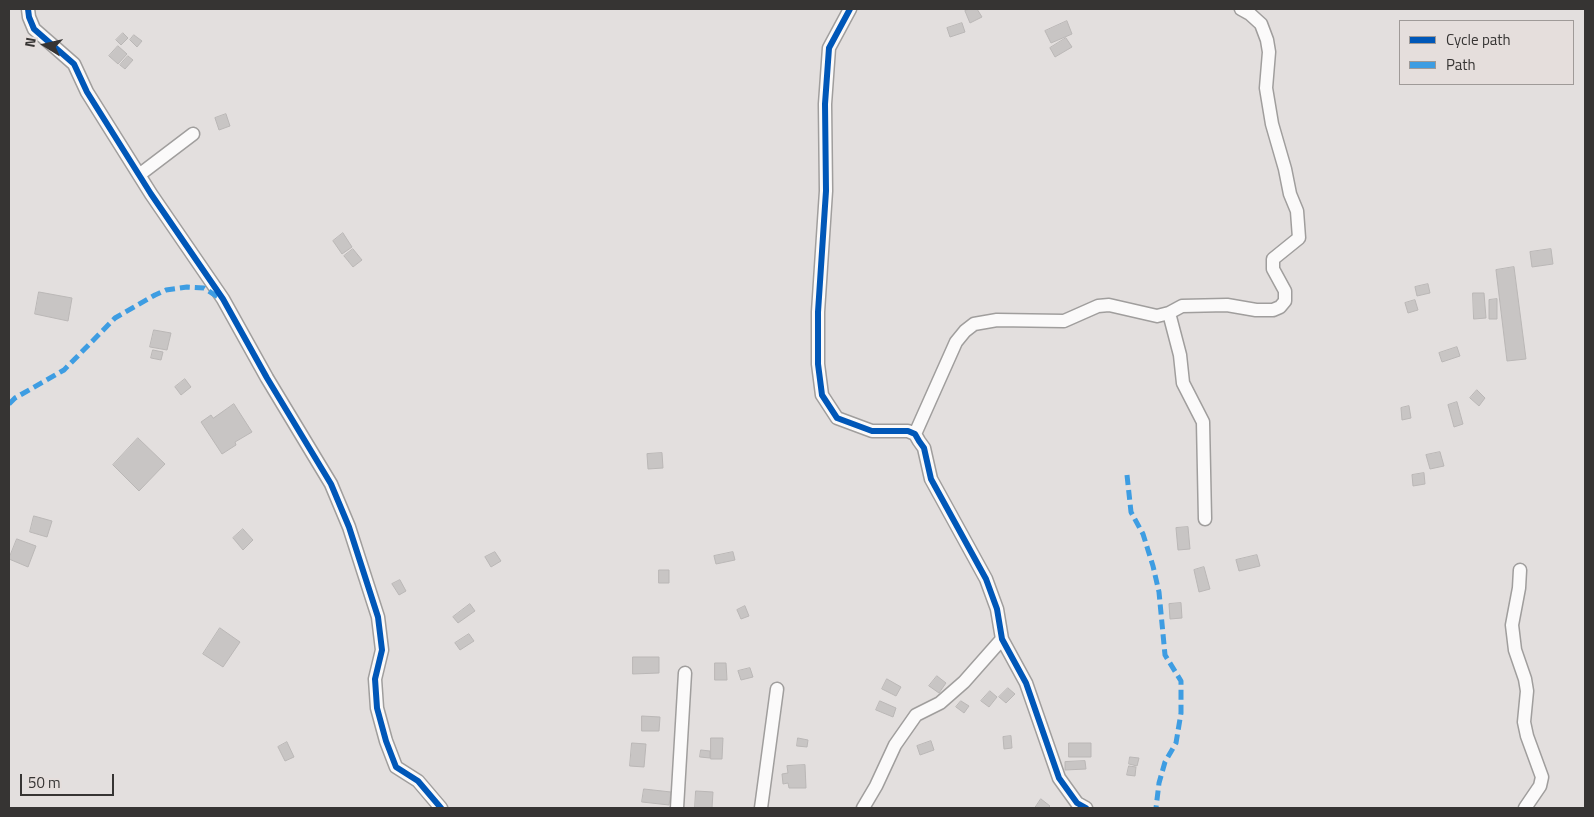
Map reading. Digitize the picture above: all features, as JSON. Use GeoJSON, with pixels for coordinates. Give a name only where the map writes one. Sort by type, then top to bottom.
{"type":"FeatureCollection","features":[{"type":"Feature","properties":{"kind":"street"},"geometry":{"type":"LineString","coordinates":[[28,9],[34,29],[74,64],[87,92],[139,176],[223,299],[267,378],[331,484],[349,527],[378,617],[382,650],[375,679],[377,708],[386,741],[396,767],[418,781],[441,808]]}},
{"type":"Feature","properties":{"kind":"street"},"geometry":{"type":"LineString","coordinates":[[850,9],[829,48],[825,104],[826,191],[818,312],[818,364],[822,395],[837,418],[872,431],[908,431],[915,434],[924,448],[931,479],[986,579],[997,609],[1002,639],[1026,682],[1058,778],[1077,803],[1086,808]]}},
{"type":"Feature","properties":{"kind":"street"},"geometry":{"type":"LineString","coordinates":[[915,434],[956,342],[974,324],[997,320],[1064,321],[1098,306],[1109,305],[1157,316],[1169,314],[1182,306],[1227,305],[1256,310],[1273,310],[1280,307],[1285,301],[1285,290],[1273,269],[1272,263],[1273,259],[1299,238],[1297,211],[1290,194],[1286,169],[1272,124],[1266,88],[1268,52],[1266,40],[1260,24],[1250,14],[1241,9]]}},
{"type":"Feature","properties":{"kind":"street"},"geometry":{"type":"LineString","coordinates":[[139,176],[193,134]]}},
{"type":"Feature","properties":{"kind":"street"},"geometry":{"type":"LineString","coordinates":[[1169,314],[1180,355],[1183,383],[1203,422],[1206,519]]}},
{"type":"Feature","properties":{"kind":"street"},"geometry":{"type":"LineString","coordinates":[[1520,570],[1519,588],[1512,625],[1515,650],[1527,691],[1525,729],[1542,777],[1540,786],[1525,808]]}},
{"type":"Feature","properties":{"kind":"street"},"geometry":{"type":"LineString","coordinates":[[863,808],[876,786],[895,745],[916,716],[940,703],[964,682],[1002,639]]}},
{"type":"Feature","properties":{"kind":"street"},"geometry":{"type":"LineString","coordinates":[[677,808],[685,673]]}},
{"type":"Feature","properties":{"kind":"street"},"geometry":{"type":"LineString","coordinates":[[761,808],[777,689]]}},
{"type":"Feature","properties":{"kind":"building"},"geometry":{"type":"Polygon","coordinates":[[[977,9],[982,17],[970,23],[965,11],[977,9]]]}},
{"type":"Feature","properties":{"kind":"building"},"geometry":{"type":"Polygon","coordinates":[[[1067,21],[1072,34],[1051,43],[1045,31],[1067,21]]]}},
{"type":"Feature","properties":{"kind":"building"},"geometry":{"type":"Polygon","coordinates":[[[962,23],[965,32],[950,37],[947,28],[962,23]]]}},
{"type":"Feature","properties":{"kind":"building"},"geometry":{"type":"Polygon","coordinates":[[[123,33],[128,38],[121,45],[116,40],[123,33]]]}},
{"type":"Feature","properties":{"kind":"building"},"geometry":{"type":"Polygon","coordinates":[[[134,35],[142,41],[137,47],[130,40],[134,35]]]}},
{"type":"Feature","properties":{"kind":"building"},"geometry":{"type":"Polygon","coordinates":[[[1066,38],[1072,47],[1055,57],[1050,48],[1066,38]]]}},
{"type":"Feature","properties":{"kind":"building"},"geometry":{"type":"Polygon","coordinates":[[[118,46],[127,54],[118,64],[109,56],[118,46]]]}},
{"type":"Feature","properties":{"kind":"building"},"geometry":{"type":"Polygon","coordinates":[[[128,56],[133,60],[125,69],[120,65],[128,56]]]}},
{"type":"Feature","properties":{"kind":"building"},"geometry":{"type":"Polygon","coordinates":[[[226,114],[230,126],[219,130],[215,118],[226,114]]]}},
{"type":"Feature","properties":{"kind":"building"},"geometry":{"type":"Polygon","coordinates":[[[343,233],[352,247],[342,254],[333,241],[343,233]]]}},
{"type":"Feature","properties":{"kind":"building"},"geometry":{"type":"Polygon","coordinates":[[[353,249],[362,260],[353,267],[344,256],[353,249]]]}},
{"type":"Feature","properties":{"kind":"building"},"geometry":{"type":"Polygon","coordinates":[[[1551,249],[1553,264],[1532,267],[1530,252],[1551,249]]]}},
{"type":"Feature","properties":{"kind":"building"},"geometry":{"type":"Polygon","coordinates":[[[1514,267],[1526,359],[1507,361],[1496,270],[1514,267]]]}},
{"type":"Feature","properties":{"kind":"building"},"geometry":{"type":"Polygon","coordinates":[[[1428,284],[1430,293],[1417,296],[1415,287],[1428,284]]]}},
{"type":"Feature","properties":{"kind":"building"},"geometry":{"type":"Polygon","coordinates":[[[39,292],[72,298],[68,321],[35,314],[39,292]]]}},
{"type":"Feature","properties":{"kind":"building"},"geometry":{"type":"Polygon","coordinates":[[[1473,293],[1484,293],[1486,318],[1474,319],[1473,293]]]}},
{"type":"Feature","properties":{"kind":"building"},"geometry":{"type":"Polygon","coordinates":[[[1497,299],[1497,319],[1489,319],[1489,300],[1497,299]]]}},
{"type":"Feature","properties":{"kind":"building"},"geometry":{"type":"Polygon","coordinates":[[[1415,300],[1418,310],[1408,313],[1405,303],[1415,300]]]}},
{"type":"Feature","properties":{"kind":"building"},"geometry":{"type":"Polygon","coordinates":[[[154,330],[171,333],[167,350],[150,347],[154,330]]]}},
{"type":"Feature","properties":{"kind":"building"},"geometry":{"type":"Polygon","coordinates":[[[1457,347],[1460,356],[1442,362],[1439,353],[1457,347]]]}},
{"type":"Feature","properties":{"kind":"building"},"geometry":{"type":"Polygon","coordinates":[[[153,350],[163,352],[161,360],[151,358],[153,350]]]}},
{"type":"Feature","properties":{"kind":"building"},"geometry":{"type":"Polygon","coordinates":[[[185,379],[191,387],[181,395],[175,387],[185,379]]]}},
{"type":"Feature","properties":{"kind":"building"},"geometry":{"type":"Polygon","coordinates":[[[1477,390],[1485,398],[1479,406],[1470,398],[1477,390]]]}},
{"type":"Feature","properties":{"kind":"building"},"geometry":{"type":"Polygon","coordinates":[[[1457,402],[1463,424],[1454,427],[1448,405],[1457,402]]]}},
{"type":"Feature","properties":{"kind":"building"},"geometry":{"type":"Polygon","coordinates":[[[234,404],[252,432],[235,442],[236,445],[222,454],[201,422],[211,415],[213,418],[234,404]]]}},
{"type":"Feature","properties":{"kind":"building"},"geometry":{"type":"Polygon","coordinates":[[[1409,406],[1411,418],[1402,420],[1401,408],[1409,406]]]}},
{"type":"Feature","properties":{"kind":"building"},"geometry":{"type":"Polygon","coordinates":[[[138,438],[165,464],[139,491],[113,465],[138,438]]]}},
{"type":"Feature","properties":{"kind":"building"},"geometry":{"type":"Polygon","coordinates":[[[1440,452],[1444,466],[1430,469],[1426,455],[1440,452]]]}},
{"type":"Feature","properties":{"kind":"building"},"geometry":{"type":"Polygon","coordinates":[[[662,453],[663,468],[648,469],[647,454],[662,453]]]}},
{"type":"Feature","properties":{"kind":"building"},"geometry":{"type":"Polygon","coordinates":[[[1424,473],[1425,484],[1413,486],[1412,475],[1424,473]]]}},
{"type":"Feature","properties":{"kind":"building"},"geometry":{"type":"Polygon","coordinates":[[[34,516],[52,521],[47,537],[30,532],[34,516]]]}},
{"type":"Feature","properties":{"kind":"building"},"geometry":{"type":"Polygon","coordinates":[[[1188,527],[1190,549],[1178,550],[1176,528],[1188,527]]]}},
{"type":"Feature","properties":{"kind":"building"},"geometry":{"type":"Polygon","coordinates":[[[243,529],[253,540],[243,550],[233,538],[243,529]]]}},
{"type":"Feature","properties":{"kind":"building"},"geometry":{"type":"Polygon","coordinates":[[[17,539],[36,546],[28,567],[9,559],[17,539]]]}},
{"type":"Feature","properties":{"kind":"building"},"geometry":{"type":"Polygon","coordinates":[[[495,552],[501,561],[491,567],[485,557],[495,552]]]}},
{"type":"Feature","properties":{"kind":"building"},"geometry":{"type":"Polygon","coordinates":[[[733,552],[735,560],[716,564],[714,556],[733,552]]]}},
{"type":"Feature","properties":{"kind":"building"},"geometry":{"type":"Polygon","coordinates":[[[1257,555],[1260,566],[1239,571],[1236,560],[1257,555]]]}},
{"type":"Feature","properties":{"kind":"building"},"geometry":{"type":"Polygon","coordinates":[[[1204,567],[1210,589],[1199,592],[1194,570],[1204,567]]]}},
{"type":"Feature","properties":{"kind":"building"},"geometry":{"type":"Polygon","coordinates":[[[659,570],[669,570],[669,583],[659,583],[659,570]]]}},
{"type":"Feature","properties":{"kind":"building"},"geometry":{"type":"Polygon","coordinates":[[[400,580],[406,591],[399,595],[392,584],[400,580]]]}},
{"type":"Feature","properties":{"kind":"building"},"geometry":{"type":"Polygon","coordinates":[[[1181,603],[1182,618],[1170,619],[1169,604],[1181,603]]]}},
{"type":"Feature","properties":{"kind":"building"},"geometry":{"type":"Polygon","coordinates":[[[470,604],[475,611],[458,623],[453,617],[470,604]]]}},
{"type":"Feature","properties":{"kind":"building"},"geometry":{"type":"Polygon","coordinates":[[[745,606],[749,616],[741,619],[737,610],[745,606]]]}},
{"type":"Feature","properties":{"kind":"building"},"geometry":{"type":"Polygon","coordinates":[[[220,628],[240,642],[223,667],[203,654],[220,628]]]}},
{"type":"Feature","properties":{"kind":"building"},"geometry":{"type":"Polygon","coordinates":[[[469,634],[474,641],[460,650],[455,643],[469,634]]]}},
{"type":"Feature","properties":{"kind":"building"},"geometry":{"type":"Polygon","coordinates":[[[633,657],[659,657],[659,673],[633,674],[633,657]]]}},
{"type":"Feature","properties":{"kind":"building"},"geometry":{"type":"Polygon","coordinates":[[[715,663],[726,663],[727,680],[715,680],[715,663]]]}},
{"type":"Feature","properties":{"kind":"building"},"geometry":{"type":"Polygon","coordinates":[[[750,668],[753,677],[741,680],[738,671],[750,668]]]}},
{"type":"Feature","properties":{"kind":"building"},"geometry":{"type":"Polygon","coordinates":[[[937,676],[946,683],[939,693],[929,686],[937,676]]]}},
{"type":"Feature","properties":{"kind":"building"},"geometry":{"type":"Polygon","coordinates":[[[887,679],[901,687],[896,696],[882,689],[887,679]]]}},
{"type":"Feature","properties":{"kind":"building"},"geometry":{"type":"Polygon","coordinates":[[[1008,688],[1015,694],[1006,703],[999,697],[1008,688]]]}},
{"type":"Feature","properties":{"kind":"building"},"geometry":{"type":"Polygon","coordinates":[[[990,691],[997,697],[989,707],[981,701],[990,691]]]}},
{"type":"Feature","properties":{"kind":"building"},"geometry":{"type":"Polygon","coordinates":[[[880,701],[896,708],[893,717],[876,710],[880,701]]]}},
{"type":"Feature","properties":{"kind":"building"},"geometry":{"type":"Polygon","coordinates":[[[961,701],[969,706],[964,713],[956,707],[961,701]]]}},
{"type":"Feature","properties":{"kind":"building"},"geometry":{"type":"Polygon","coordinates":[[[642,716],[660,717],[659,731],[642,731],[642,716]]]}},
{"type":"Feature","properties":{"kind":"building"},"geometry":{"type":"Polygon","coordinates":[[[1011,736],[1012,748],[1004,749],[1003,737],[1011,736]]]}},
{"type":"Feature","properties":{"kind":"building"},"geometry":{"type":"Polygon","coordinates":[[[711,738],[723,738],[722,759],[711,759],[711,738]]]}},
{"type":"Feature","properties":{"kind":"building"},"geometry":{"type":"Polygon","coordinates":[[[798,738],[808,740],[807,747],[797,746],[798,738]]]}},
{"type":"Feature","properties":{"kind":"building"},"geometry":{"type":"Polygon","coordinates":[[[931,741],[934,750],[920,755],[917,746],[931,741]]]}},
{"type":"Feature","properties":{"kind":"building"},"geometry":{"type":"Polygon","coordinates":[[[287,742],[294,757],[285,761],[278,747],[287,742]]]}},
{"type":"Feature","properties":{"kind":"building"},"geometry":{"type":"Polygon","coordinates":[[[632,743],[646,744],[644,767],[630,766],[632,743]]]}},
{"type":"Feature","properties":{"kind":"building"},"geometry":{"type":"Polygon","coordinates":[[[1069,743],[1091,743],[1091,757],[1069,757],[1069,743]]]}},
{"type":"Feature","properties":{"kind":"building"},"geometry":{"type":"Polygon","coordinates":[[[701,750],[710,751],[710,758],[700,757],[701,750]]]}},
{"type":"Feature","properties":{"kind":"building"},"geometry":{"type":"Polygon","coordinates":[[[1130,757],[1139,758],[1137,766],[1129,764],[1130,757]]]}},
{"type":"Feature","properties":{"kind":"building"},"geometry":{"type":"Polygon","coordinates":[[[1085,761],[1086,769],[1065,770],[1065,762],[1085,761]]]}},
{"type":"Feature","properties":{"kind":"building"},"geometry":{"type":"Polygon","coordinates":[[[805,765],[806,788],[789,788],[788,783],[783,784],[782,774],[788,773],[787,766],[805,765]]]}},
{"type":"Feature","properties":{"kind":"building"},"geometry":{"type":"Polygon","coordinates":[[[1129,766],[1136,767],[1135,776],[1127,775],[1129,766]]]}},
{"type":"Feature","properties":{"kind":"building"},"geometry":{"type":"Polygon","coordinates":[[[644,789],[671,792],[669,805],[642,802],[644,789]]]}},
{"type":"Feature","properties":{"kind":"building"},"geometry":{"type":"Polygon","coordinates":[[[696,791],[713,792],[712,808],[695,808],[696,791]]]}},
{"type":"Feature","properties":{"kind":"building"},"geometry":{"type":"Polygon","coordinates":[[[1041,799],[1050,806],[1048,808],[1035,808],[1041,799]]]}},
{"type":"Feature","properties":{"kind":"marked path"},"geometry":{"type":"LineString","coordinates":[[9,404],[15,398],[64,370],[115,318],[155,295],[166,290],[187,287],[204,288],[218,297]]}},
{"type":"Feature","properties":{"kind":"marked path"},"geometry":{"type":"LineString","coordinates":[[1127,475],[1131,512],[1143,534],[1159,592],[1165,655],[1181,681],[1181,713],[1176,743],[1165,762],[1159,783],[1156,808]]}},
{"type":"Feature","properties":{"kind":"cycle path"},"geometry":{"type":"LineString","coordinates":[[28,9],[34,29],[74,64],[87,92],[151,194],[223,299],[267,378],[331,484],[349,527],[378,617],[382,650],[375,679],[377,708],[386,741],[396,767],[418,781],[441,808]]}},
{"type":"Feature","properties":{"kind":"cycle path"},"geometry":{"type":"LineString","coordinates":[[850,9],[829,48],[825,104],[826,191],[818,312],[818,364],[822,395],[837,418],[872,431],[908,431],[915,434],[924,448],[931,479],[986,579],[997,609],[1002,639],[1026,683],[1059,778],[1077,803],[1086,808]]}}]}
